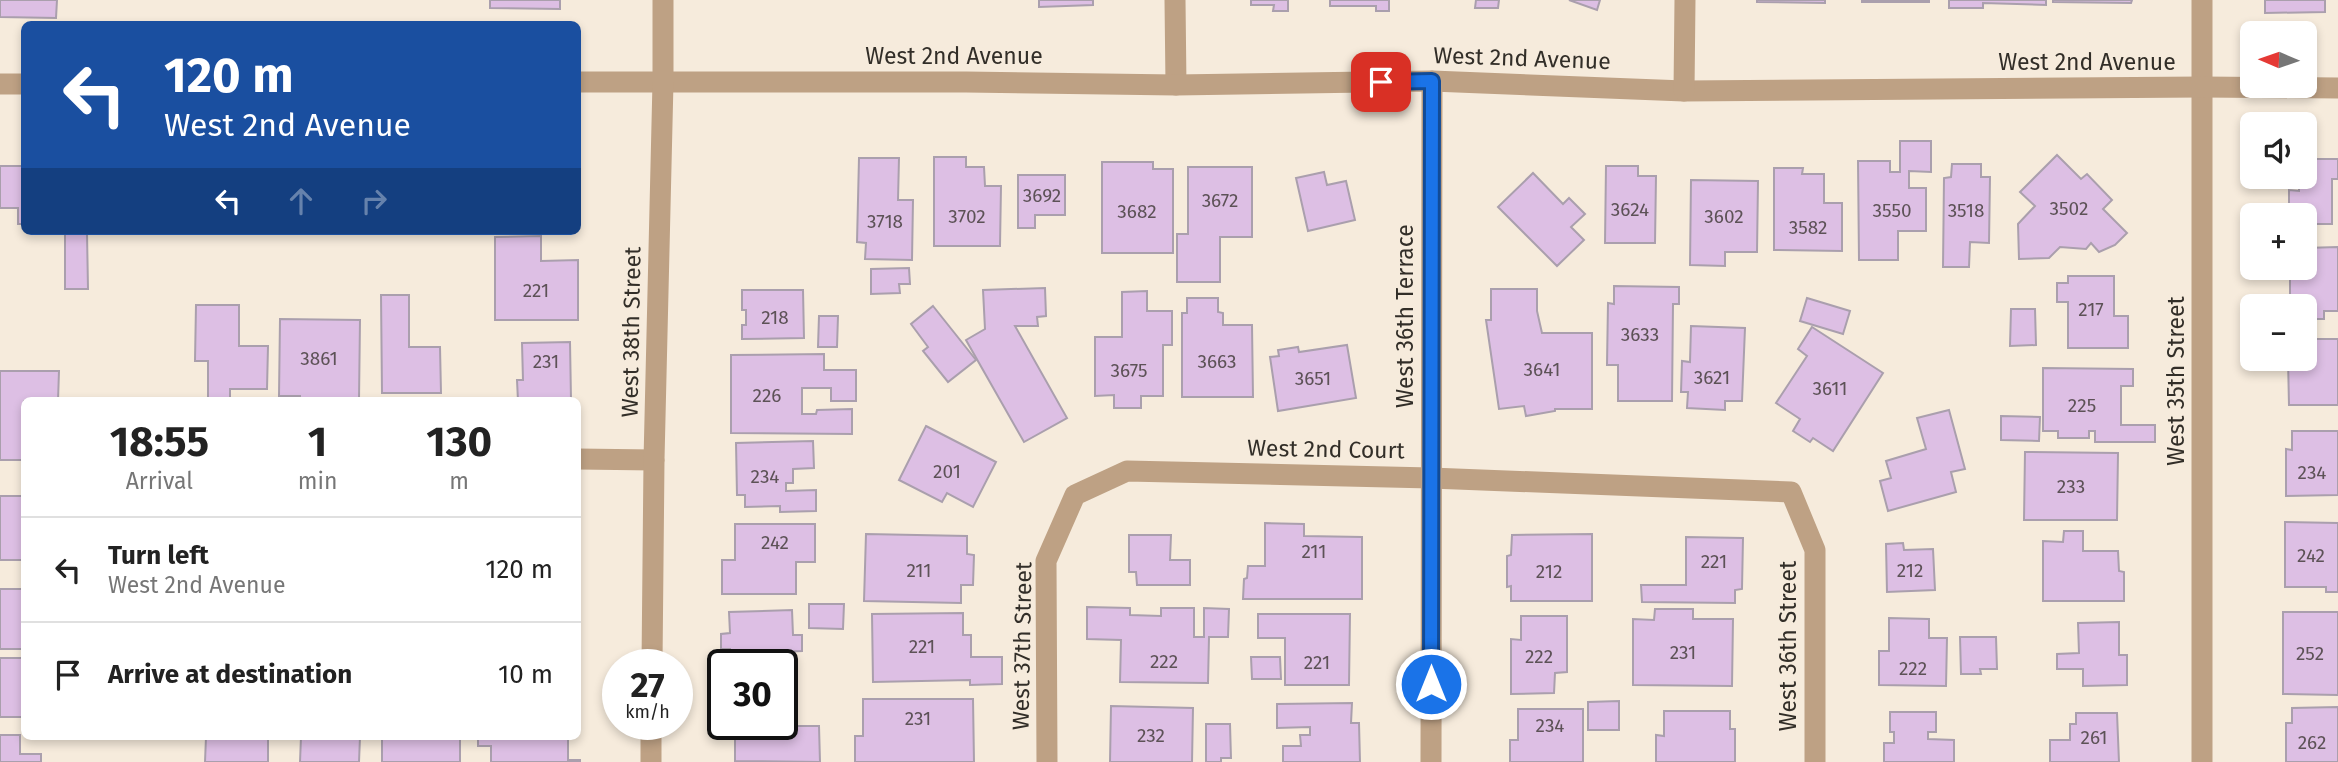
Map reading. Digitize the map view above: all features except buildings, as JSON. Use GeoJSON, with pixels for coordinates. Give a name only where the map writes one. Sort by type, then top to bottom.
{"type":"FeatureCollection","features":[{"type":"Feature","properties":{"kind":"street","name":"West 38th Street"},"geometry":{"type":"LineString","coordinates":[[652,649],[663,0]]}},
{"type":"Feature","properties":{"kind":"street"},"geometry":{"type":"LineString","coordinates":[[1175,0],[1176,85]]}},
{"type":"Feature","properties":{"kind":"street"},"geometry":{"type":"LineString","coordinates":[[1684,91],[1685,0]]}},
{"type":"Feature","properties":{"kind":"street","name":"West 35th Street"},"geometry":{"type":"LineString","coordinates":[[2202,0],[2202,762]]}},
{"type":"Feature","properties":{"kind":"street","name":"West 2nd Avenue"},"geometry":{"type":"LineString","coordinates":[[581,82],[1176,85],[1432,81],[1684,91],[2338,88]]}},
{"type":"Feature","properties":{"kind":"street","name":"West 36th Terrace"},"geometry":{"type":"LineString","coordinates":[[1431,762],[1432,81]]}},
{"type":"Feature","properties":{"kind":"street"},"geometry":{"type":"LineString","coordinates":[[0,85],[21,84]]}},
{"type":"Feature","properties":{"kind":"street"},"geometry":{"type":"LineString","coordinates":[[581,459],[654,460]]}},
{"type":"Feature","properties":{"kind":"street","name":"West 2nd Court"},"geometry":{"type":"LineString","coordinates":[[1074,495],[1127,471],[1431,478],[1791,492]]}},
{"type":"Feature","properties":{"kind":"street","name":"West 36th Street"},"geometry":{"type":"LineString","coordinates":[[1791,492],[1815,550],[1815,762]]}},
{"type":"Feature","properties":{"kind":"street","name":"West 37th Street"},"geometry":{"type":"LineString","coordinates":[[1046,762],[1046,561],[1074,495]]}},
{"type":"Feature","properties":{"kind":"street"},"geometry":{"type":"LineString","coordinates":[[651,740],[651,762]]}},
{"type":"Feature","properties":{"kind":"route"},"geometry":{"type":"LineString","coordinates":[[1381,82],[1432,81],[1431,684]]}}]}
